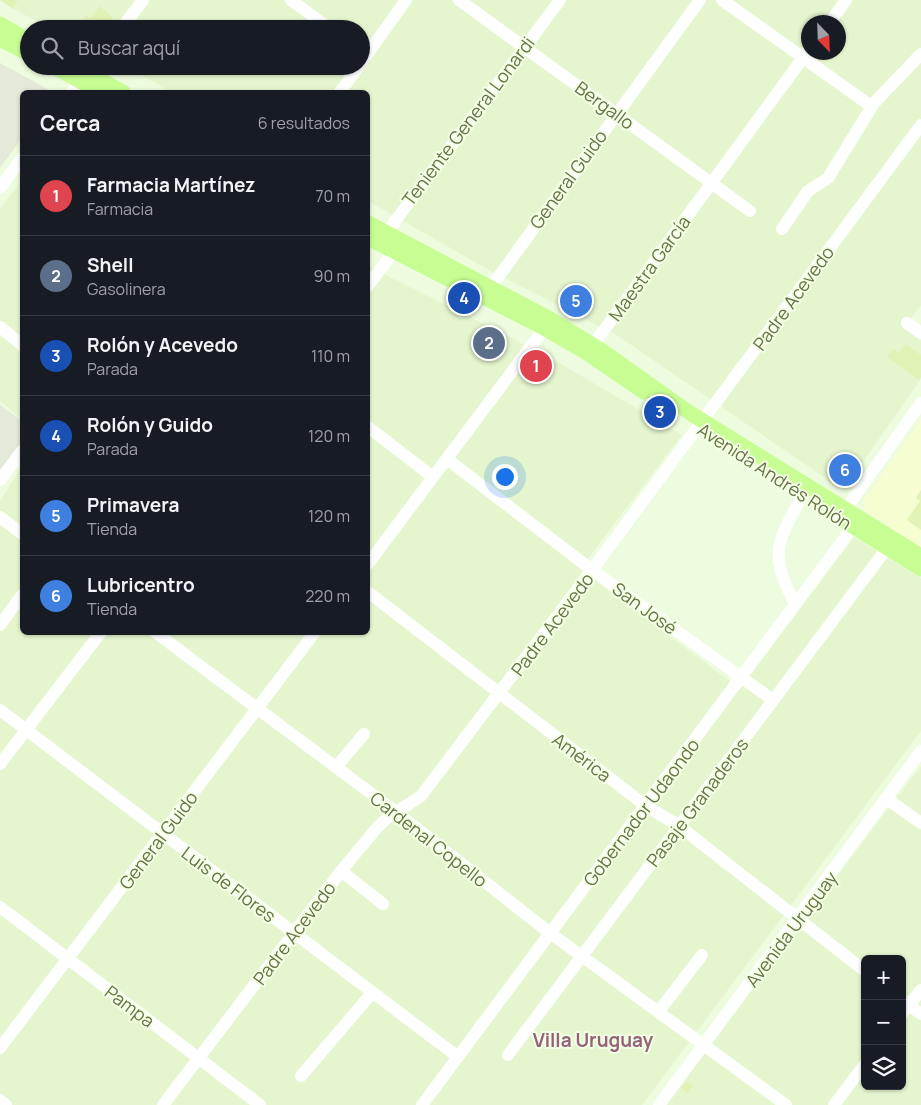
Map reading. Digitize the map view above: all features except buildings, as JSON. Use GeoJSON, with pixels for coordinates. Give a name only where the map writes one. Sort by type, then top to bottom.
{"type":"FeatureCollection","features":[{"type":"Feature","properties":{"kind":"main road"},"geometry":{"type":"LineString","coordinates":[[0,24],[20,35]]}},
{"type":"Feature","properties":{"kind":"main road"},"geometry":{"type":"LineString","coordinates":[[0,39],[20,49]]}},
{"type":"Feature","properties":{"kind":"main road"},"geometry":{"type":"LineString","coordinates":[[81,76],[98,90]]}},
{"type":"Feature","properties":{"kind":"main road"},"geometry":{"type":"LineString","coordinates":[[81,76],[118,90]]}},
{"type":"Feature","properties":{"kind":"main road","name":"Avenida Andrés Rolón"},"geometry":{"type":"LineString","coordinates":[[370,226],[377,238],[491,287],[589,349],[803,494],[921,556]]}},
{"type":"Feature","properties":{"kind":"main road","name":"Avenida Andrés Rolón"},"geometry":{"type":"LineString","coordinates":[[397,247],[547,324]]}},
{"type":"Feature","properties":{"kind":"main road","name":"Avenida Andrés Rolón"},"geometry":{"type":"LineString","coordinates":[[701,424],[849,518],[887,548],[921,569]]}},
{"type":"Feature","properties":{"kind":"street"},"geometry":{"type":"LineString","coordinates":[[128,20],[143,0]]}},
{"type":"Feature","properties":{"kind":"street"},"geometry":{"type":"LineString","coordinates":[[291,0],[318,20]]}},
{"type":"Feature","properties":{"kind":"street"},"geometry":{"type":"LineString","coordinates":[[370,48],[406,0]]}},
{"type":"Feature","properties":{"kind":"street","name":"Bergallo"},"geometry":{"type":"LineString","coordinates":[[459,0],[750,212]]}},
{"type":"Feature","properties":{"kind":"street","name":"Teniente General Lonardi"},"geometry":{"type":"LineString","coordinates":[[377,238],[560,0]]}},
{"type":"Feature","properties":{"kind":"street","name":"General Guido"},"geometry":{"type":"LineString","coordinates":[[491,287],[700,0]]}},
{"type":"Feature","properties":{"kind":"street"},"geometry":{"type":"LineString","coordinates":[[722,0],[801,51]]}},
{"type":"Feature","properties":{"kind":"street"},"geometry":{"type":"LineString","coordinates":[[835,15],[846,0]]}},
{"type":"Feature","properties":{"kind":"street"},"geometry":{"type":"LineString","coordinates":[[782,230],[808,191],[828,178],[862,126],[871,106],[921,54]]}},
{"type":"Feature","properties":{"kind":"street","name":"Maestra García"},"geometry":{"type":"LineString","coordinates":[[589,349],[802,60]]}},
{"type":"Feature","properties":{"kind":"street"},"geometry":{"type":"LineString","coordinates":[[814,60],[871,106]]}},
{"type":"Feature","properties":{"kind":"street"},"geometry":{"type":"LineString","coordinates":[[341,90],[351,75]]}},
{"type":"Feature","properties":{"kind":"street","name":"Padre Acevedo"},"geometry":{"type":"LineString","coordinates":[[163,1105],[341,871],[375,830],[396,812],[420,796],[499,694],[701,424],[921,124]]}},
{"type":"Feature","properties":{"kind":"street"},"geometry":{"type":"LineString","coordinates":[[0,188],[20,161]]}},
{"type":"Feature","properties":{"kind":"street"},"geometry":{"type":"LineString","coordinates":[[370,283],[397,247]]}},
{"type":"Feature","properties":{"kind":"street"},"geometry":{"type":"LineString","coordinates":[[907,323],[921,333]]}},
{"type":"Feature","properties":{"kind":"street"},"geometry":{"type":"LineString","coordinates":[[370,561],[547,324]]}},
{"type":"Feature","properties":{"kind":"street"},"geometry":{"type":"LineString","coordinates":[[0,327],[20,342]]}},
{"type":"Feature","properties":{"kind":"street","name":"Gobernador Udaondo"},"geometry":{"type":"LineString","coordinates":[[422,1105],[795,604],[921,403]]}},
{"type":"Feature","properties":{"kind":"street"},"geometry":{"type":"LineString","coordinates":[[370,428],[433,477]]}},
{"type":"Feature","properties":{"kind":"street"},"geometry":{"type":"LineString","coordinates":[[0,480],[20,454]]}},
{"type":"Feature","properties":{"kind":"street","name":"San José"},"geometry":{"type":"LineString","coordinates":[[447,459],[592,570],[773,700]]}},
{"type":"Feature","properties":{"kind":"street"},"geometry":{"type":"LineString","coordinates":[[795,604],[781,575],[779,563],[780,538],[803,494]]}},
{"type":"Feature","properties":{"kind":"street"},"geometry":{"type":"LineString","coordinates":[[0,517],[20,532]]}},
{"type":"Feature","properties":{"kind":"street","name":"Pasaje Granaderos"},"geometry":{"type":"LineString","coordinates":[[508,1056],[887,548]]}},
{"type":"Feature","properties":{"kind":"street","name":"América"},"geometry":{"type":"LineString","coordinates":[[370,594],[646,806],[680,826],[861,968]]}},
{"type":"Feature","properties":{"kind":"street"},"geometry":{"type":"LineString","coordinates":[[0,625],[20,598]]}},
{"type":"Feature","properties":{"kind":"street"},"geometry":{"type":"LineString","coordinates":[[0,764],[99,635]]}},
{"type":"Feature","properties":{"kind":"street","name":"Cardenal Copello"},"geometry":{"type":"LineString","coordinates":[[159,635],[396,812],[550,933],[705,1044],[786,1105]]}},
{"type":"Feature","properties":{"kind":"street","name":"General Guido"},"geometry":{"type":"LineString","coordinates":[[0,1048],[313,635]]}},
{"type":"Feature","properties":{"kind":"street","name":"Luis de Flores"},"geometry":{"type":"LineString","coordinates":[[0,710],[458,1057]]}},
{"type":"Feature","properties":{"kind":"street"},"geometry":{"type":"LineString","coordinates":[[336,767],[364,734]]}},
{"type":"Feature","properties":{"kind":"street","name":"Avenida Uruguay"},"geometry":{"type":"LineString","coordinates":[[659,1105],[921,751]]}},
{"type":"Feature","properties":{"kind":"street"},"geometry":{"type":"LineString","coordinates":[[887,799],[921,824]]}},
{"type":"Feature","properties":{"kind":"street"},"geometry":{"type":"LineString","coordinates":[[341,871],[383,904]]}},
{"type":"Feature","properties":{"kind":"street","name":"Pampa"},"geometry":{"type":"LineString","coordinates":[[0,907],[260,1105]]}},
{"type":"Feature","properties":{"kind":"street"},"geometry":{"type":"LineString","coordinates":[[659,1011],[702,955]]}},
{"type":"Feature","properties":{"kind":"street"},"geometry":{"type":"LineString","coordinates":[[906,1005],[921,990]]}},
{"type":"Feature","properties":{"kind":"street"},"geometry":{"type":"LineString","coordinates":[[301,1076],[372,992]]}},
{"type":"Feature","properties":{"kind":"street"},"geometry":{"type":"LineString","coordinates":[[906,1006],[921,1014]]}},
{"type":"Feature","properties":{"kind":"street"},"geometry":{"type":"LineString","coordinates":[[834,1105],[861,1069]]}},
{"type":"Feature","properties":{"kind":"street"},"geometry":{"type":"LineString","coordinates":[[0,1100],[6,1105]]}},
{"type":"Feature","properties":{"kind":"shaded area"},"geometry":{"type":"Polygon","coordinates":[[[18,0],[921,0],[921,306],[903,327],[921,341],[921,379],[850,480],[834,484],[618,336],[487,269],[370,202],[370,90],[168,90],[141,75],[370,75],[370,20],[34,20],[13,9],[18,0]]]}},
{"type":"Feature","properties":{"kind":"shaded area"},"geometry":{"type":"Polygon","coordinates":[[[0,63],[49,90],[20,90],[20,141],[0,168],[0,63]]]}},
{"type":"Feature","properties":{"kind":"shaded area"},"geometry":{"type":"Polygon","coordinates":[[[20,182],[20,417],[0,401],[0,209],[20,182]]]}},
{"type":"Feature","properties":{"kind":"shaded area"},"geometry":{"type":"Polygon","coordinates":[[[370,267],[544,354],[682,435],[580,569],[740,689],[854,537],[921,578],[921,731],[642,1105],[0,1105],[0,501],[20,469],[20,635],[370,635],[370,267]]]}},
{"type":"Feature","properties":{"kind":"shaded area"},"geometry":{"type":"Polygon","coordinates":[[[0,405],[20,420],[20,444],[0,471],[0,405]]]}},
{"type":"Feature","properties":{"kind":"shaded area"},"geometry":{"type":"Polygon","coordinates":[[[921,419],[921,549],[871,516],[865,510],[864,500],[921,419]]]}},
{"type":"Feature","properties":{"kind":"shaded area"},"geometry":{"type":"Polygon","coordinates":[[[921,766],[921,1105],[665,1105],[806,917],[921,766]]]}},
{"type":"Feature","properties":{"kind":"place","name":"Rolón y Guido"},"geometry":{"type":"Point","coordinates":[464,298]}},
{"type":"Feature","properties":{"kind":"place","name":"Primavera"},"geometry":{"type":"Point","coordinates":[576,301]}},
{"type":"Feature","properties":{"kind":"place","name":"Shell"},"geometry":{"type":"Point","coordinates":[489,343]}},
{"type":"Feature","properties":{"kind":"place","name":"Farmacia Martínez"},"geometry":{"type":"Point","coordinates":[536,366]}},
{"type":"Feature","properties":{"kind":"place","name":"Rolón y Acevedo"},"geometry":{"type":"Point","coordinates":[660,412]}},
{"type":"Feature","properties":{"kind":"place","name":"Lubricentro"},"geometry":{"type":"Point","coordinates":[845,470]}},
{"type":"Feature","properties":{"kind":"district","name":"Villa Uruguay"},"geometry":{"type":"Point","coordinates":[593,1040]}}]}
